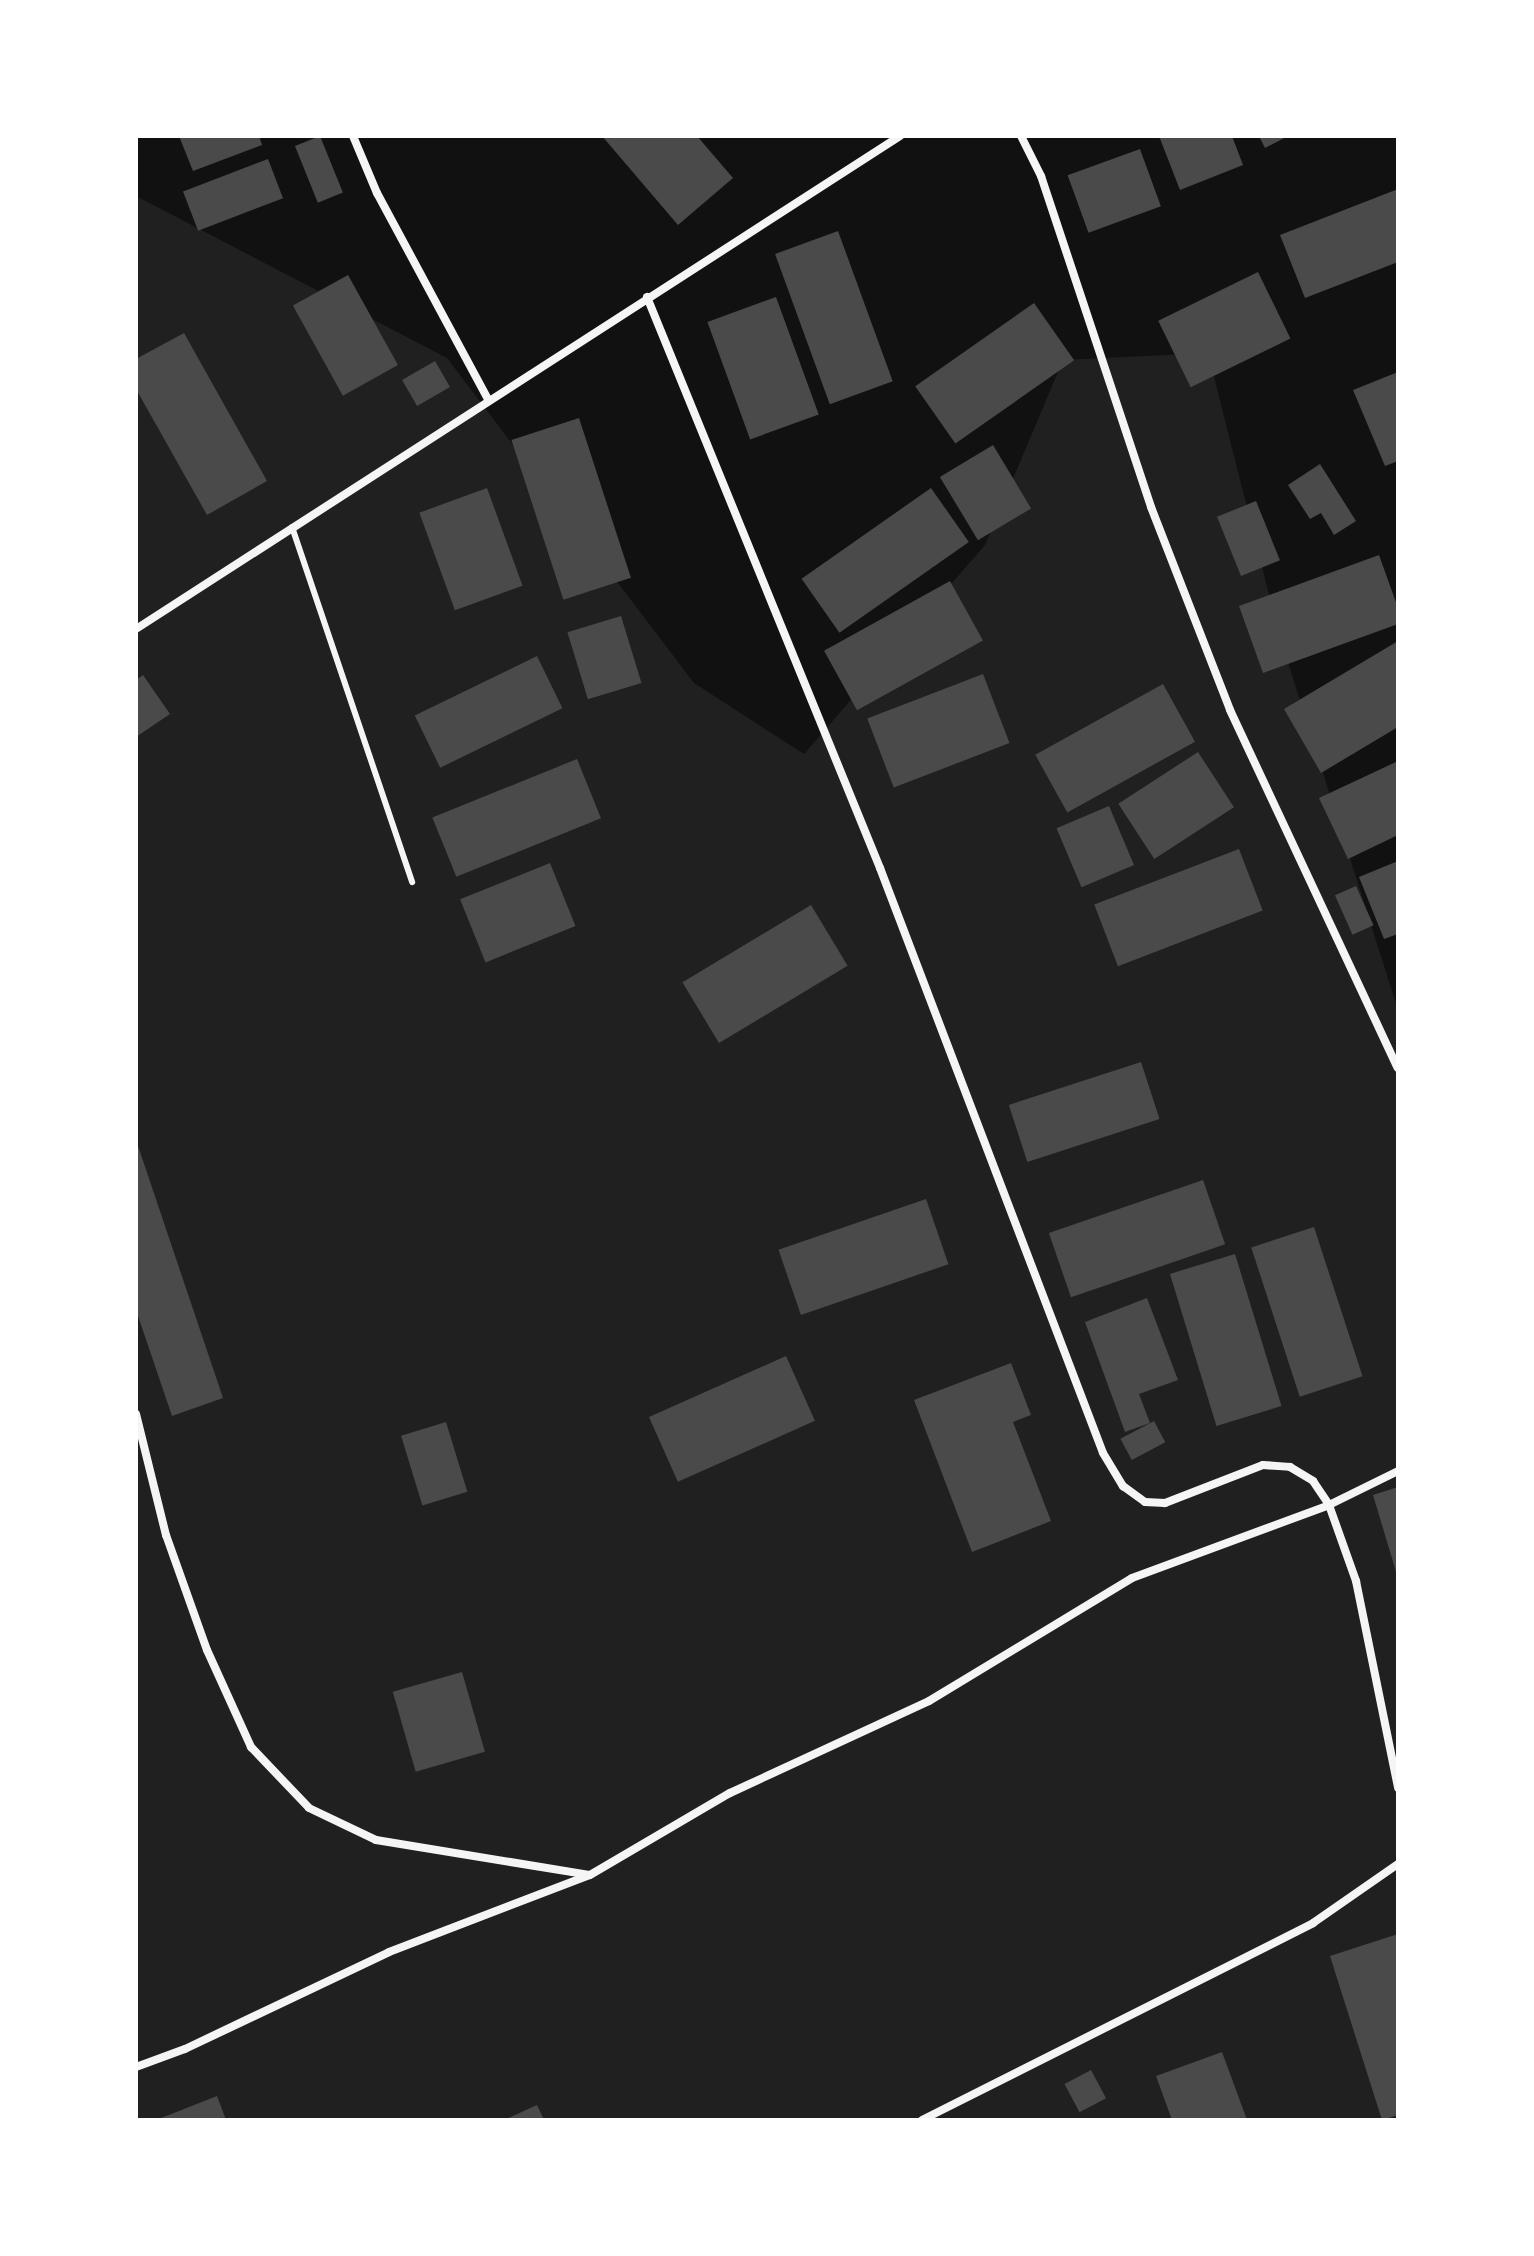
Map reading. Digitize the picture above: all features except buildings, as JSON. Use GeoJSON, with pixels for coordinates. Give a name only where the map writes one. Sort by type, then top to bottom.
{"type":"FeatureCollection","features":[{"type":"Feature","properties":{"kind":"street"},"geometry":{"type":"LineString","coordinates":[[353,136],[377,193],[488,399]]}},
{"type":"Feature","properties":{"kind":"street"},"geometry":{"type":"LineString","coordinates":[[136,629],[488,399],[900,136]]}},
{"type":"Feature","properties":{"kind":"street"},"geometry":{"type":"LineString","coordinates":[[1021,136],[1041,176],[1151,507],[1230,710],[1398,1068]]}},
{"type":"Feature","properties":{"kind":"street"},"geometry":{"type":"LineString","coordinates":[[647,297],[880,868],[1103,1453],[1123,1486],[1145,1502],[1165,1503],[1263,1465],[1290,1467],[1302,1474],[1329,1505],[1356,1581],[1398,1788]]}},
{"type":"Feature","properties":{"kind":"street"},"geometry":{"type":"LineString","coordinates":[[136,1414],[166,1535],[207,1650],[251,1747],[309,1808],[376,1840],[590,1875]]}},
{"type":"Feature","properties":{"kind":"street"},"geometry":{"type":"LineString","coordinates":[[136,2067],[185,2049],[389,1952],[590,1875],[730,1793],[929,1701],[1132,1578],[1329,1505],[1398,1471]]}},
{"type":"Feature","properties":{"kind":"street"},"geometry":{"type":"LineString","coordinates":[[922,2120],[1313,1923],[1398,1864]]}},
{"type":"Feature","properties":{"kind":"lane"},"geometry":{"type":"LineString","coordinates":[[292,527],[412,882]]}},
{"type":"Feature","properties":{"kind":"shaded area"},"geometry":{"type":"Polygon","coordinates":[[[136,196],[447,358],[694,683],[804,754],[985,545],[1063,360],[1208,353],[1279,634],[1398,1010],[1398,2120],[136,2120],[136,196]]]}}]}
